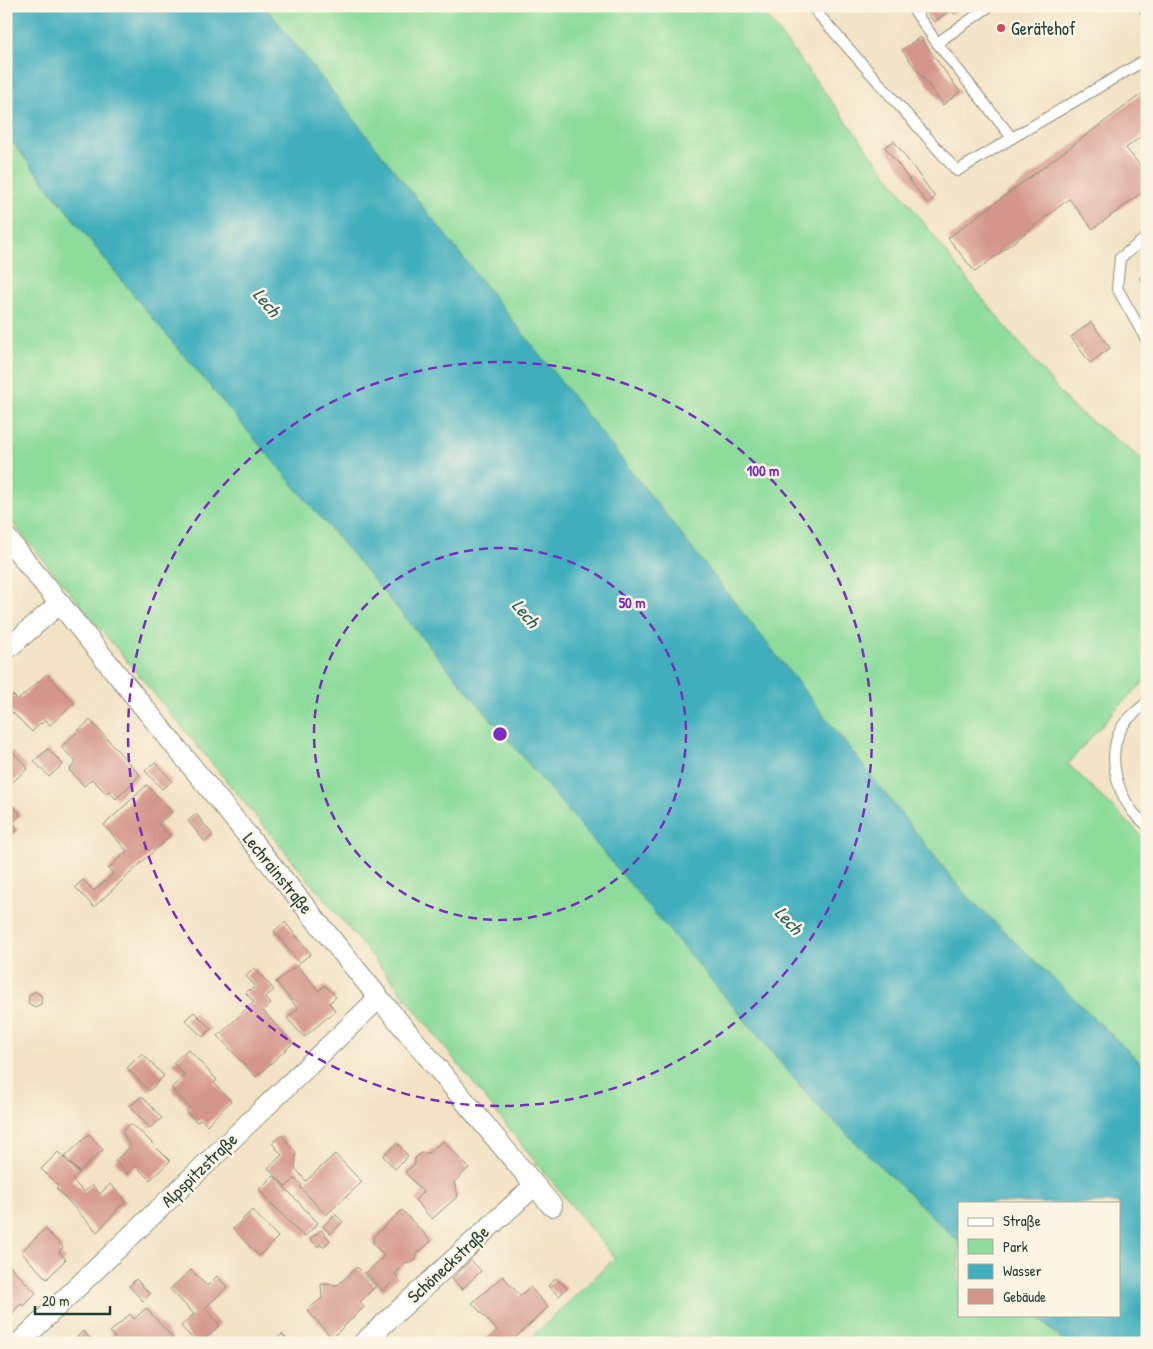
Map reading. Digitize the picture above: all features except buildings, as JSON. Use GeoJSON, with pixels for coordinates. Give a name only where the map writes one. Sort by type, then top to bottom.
{"type":"FeatureCollection","features":[{"type":"Feature","properties":{"kind":"street","name":"Lechrainstraße"},"geometry":{"type":"LineString","coordinates":[[6,537],[379,998],[552,1206]]}},
{"type":"Feature","properties":{"kind":"street"},"geometry":{"type":"LineString","coordinates":[[6,650],[60,603]]}},
{"type":"Feature","properties":{"kind":"street","name":"Alpspitzstraße"},"geometry":{"type":"LineString","coordinates":[[19,1343],[379,998]]}},
{"type":"Feature","properties":{"kind":"street","name":"Schöneckstraße"},"geometry":{"type":"LineString","coordinates":[[363,1343],[534,1186]]}},
{"type":"Feature","properties":{"kind":"lane"},"geometry":{"type":"LineString","coordinates":[[811,6],[957,171],[1147,59]]}},
{"type":"Feature","properties":{"kind":"lane"},"geometry":{"type":"LineString","coordinates":[[911,6],[937,43],[1012,138]]}},
{"type":"Feature","properties":{"kind":"lane"},"geometry":{"type":"LineString","coordinates":[[937,43],[990,6]]}},
{"type":"Feature","properties":{"kind":"lane"},"geometry":{"type":"LineString","coordinates":[[1143,6],[1147,13]]}},
{"type":"Feature","properties":{"kind":"lane"},"geometry":{"type":"LineString","coordinates":[[1147,237],[1120,258],[1117,288],[1147,341]]}},
{"type":"Feature","properties":{"kind":"lane"},"geometry":{"type":"LineString","coordinates":[[1147,702],[1122,726],[1114,747],[1114,763],[1118,783],[1124,798],[1147,826]]}},
{"type":"Feature","properties":{"kind":"green space"},"geometry":{"type":"Polygon","coordinates":[[[260,6],[759,6],[968,281],[1071,406],[1147,463],[1147,679],[1115,710],[1068,764],[1147,841],[1147,1069],[962,891],[260,6]]]}},
{"type":"Feature","properties":{"kind":"green space"},"geometry":{"type":"Polygon","coordinates":[[[6,134],[144,308],[815,1103],[958,1241],[958,1316],[1037,1316],[1065,1343],[526,1343],[615,1258],[542,1170],[394,983],[6,515],[6,134]]]}},
{"type":"Feature","properties":{"kind":"water","name":"Lech"},"geometry":{"type":"Polygon","coordinates":[[[6,6],[265,6],[962,891],[1147,1069],[1147,1343],[1065,1343],[1037,1316],[1120,1316],[1120,1202],[958,1202],[958,1241],[815,1103],[144,308],[6,134],[6,6]]]}},
{"type":"Feature","properties":{"kind":"place","name":"Gerätehof"},"geometry":{"type":"Point","coordinates":[1001,28]}}]}
